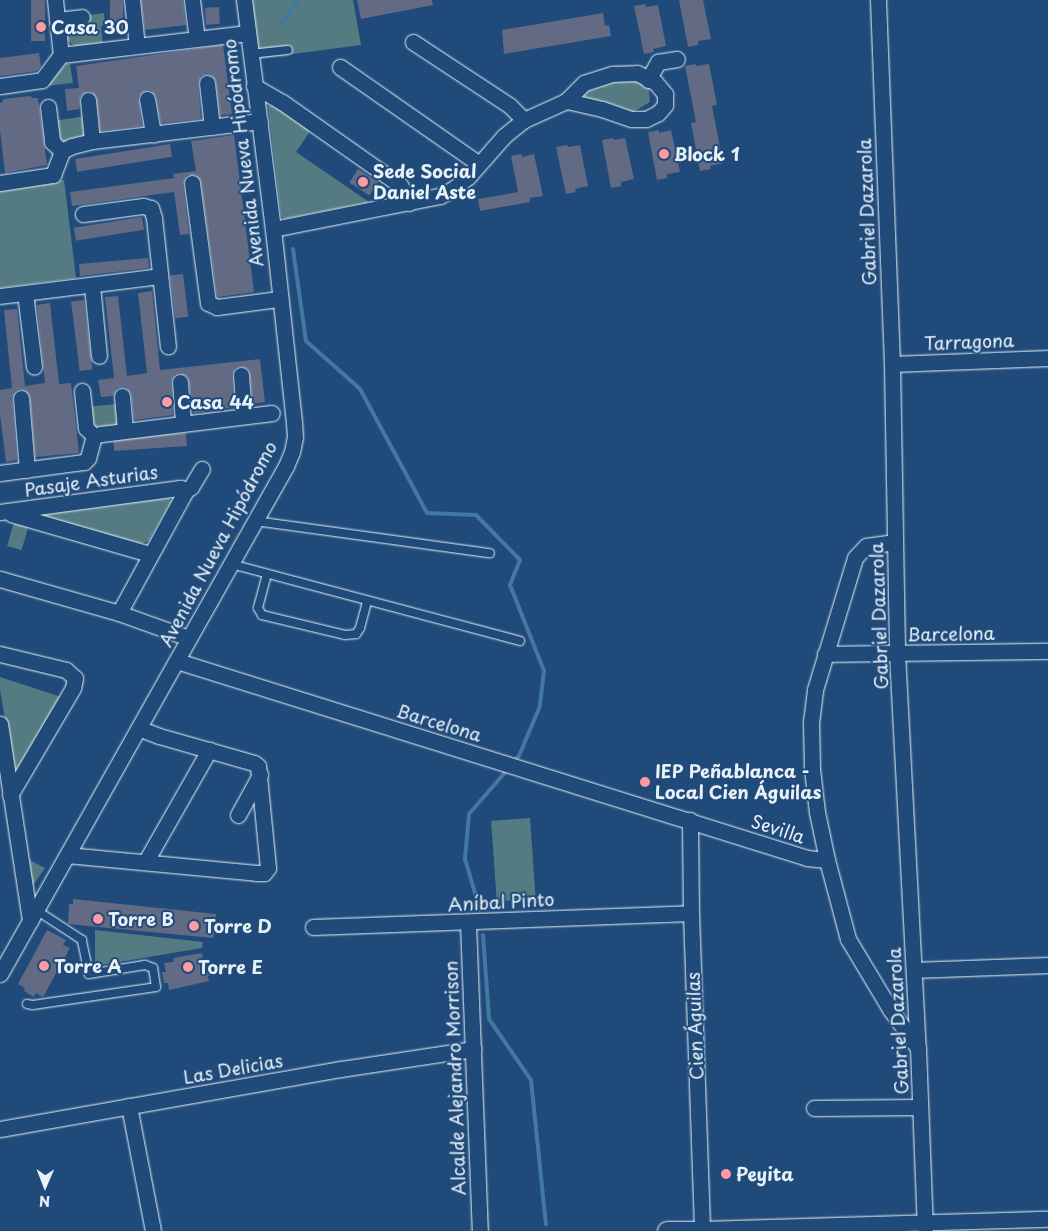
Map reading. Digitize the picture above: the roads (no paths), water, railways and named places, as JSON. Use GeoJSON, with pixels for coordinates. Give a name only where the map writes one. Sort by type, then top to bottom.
{"type":"FeatureCollection","features":[{"type":"Feature","properties":{"kind":"street"},"geometry":{"type":"LineString","coordinates":[[0,86],[42,80],[61,55],[55,0]]}},
{"type":"Feature","properties":{"kind":"street"},"geometry":{"type":"LineString","coordinates":[[132,0],[137,46]]}},
{"type":"Feature","properties":{"kind":"street"},"geometry":{"type":"LineString","coordinates":[[192,0],[197,39]]}},
{"type":"Feature","properties":{"kind":"street","name":"Avenida Nueva Hipódromo"},"geometry":{"type":"LineString","coordinates":[[0,974],[286,466],[295,438],[273,229],[244,0]]}},
{"type":"Feature","properties":{"kind":"street","name":"Gabriel Dazarola"},"geometry":{"type":"LineString","coordinates":[[878,0],[892,364],[898,653],[925,1226]]}},
{"type":"Feature","properties":{"kind":"street"},"geometry":{"type":"LineString","coordinates":[[58,20],[82,17]]}},
{"type":"Feature","properties":{"kind":"street"},"geometry":{"type":"LineString","coordinates":[[61,55],[248,33]]}},
{"type":"Feature","properties":{"kind":"street"},"geometry":{"type":"LineString","coordinates":[[413,42],[510,106],[524,120]]}},
{"type":"Feature","properties":{"kind":"street"},"geometry":{"type":"LineString","coordinates":[[648,80],[658,62],[677,59]]}},
{"type":"Feature","properties":{"kind":"street"},"geometry":{"type":"LineString","coordinates":[[340,67],[479,164]]}},
{"type":"Feature","properties":{"kind":"street"},"geometry":{"type":"LineString","coordinates":[[273,229],[440,196],[453,189],[504,136],[524,120],[566,101],[584,83],[612,74],[637,74],[655,82],[665,94],[665,105],[658,113],[646,119],[631,119],[602,109],[566,101]]}},
{"type":"Feature","properties":{"kind":"street"},"geometry":{"type":"LineString","coordinates":[[207,84],[212,127]]}},
{"type":"Feature","properties":{"kind":"street"},"geometry":{"type":"LineString","coordinates":[[254,86],[282,102],[400,185],[409,203]]}},
{"type":"Feature","properties":{"kind":"street"},"geometry":{"type":"LineString","coordinates":[[147,99],[152,134]]}},
{"type":"Feature","properties":{"kind":"street"},"geometry":{"type":"LineString","coordinates":[[88,100],[92,141]]}},
{"type":"Feature","properties":{"kind":"street"},"geometry":{"type":"LineString","coordinates":[[48,107],[52,142],[62,151]]}},
{"type":"Feature","properties":{"kind":"street"},"geometry":{"type":"LineString","coordinates":[[62,151],[92,141],[260,121]]}},
{"type":"Feature","properties":{"kind":"street"},"geometry":{"type":"LineString","coordinates":[[0,184],[53,175],[62,151]]}},
{"type":"Feature","properties":{"kind":"street"},"geometry":{"type":"LineString","coordinates":[[192,183],[208,303],[217,307],[279,299]]}},
{"type":"Feature","properties":{"kind":"street"},"geometry":{"type":"LineString","coordinates":[[84,214],[143,206],[151,208],[154,218],[168,346]]}},
{"type":"Feature","properties":{"kind":"street"},"geometry":{"type":"LineString","coordinates":[[0,296],[160,276]]}},
{"type":"Feature","properties":{"kind":"street"},"geometry":{"type":"LineString","coordinates":[[92,286],[100,356]]}},
{"type":"Feature","properties":{"kind":"street"},"geometry":{"type":"LineString","coordinates":[[25,293],[34,366]]}},
{"type":"Feature","properties":{"kind":"street","name":"Tarragona"},"geometry":{"type":"LineString","coordinates":[[892,364],[1048,358]]}},
{"type":"Feature","properties":{"kind":"street"},"geometry":{"type":"LineString","coordinates":[[241,375],[244,415]]}},
{"type":"Feature","properties":{"kind":"street"},"geometry":{"type":"LineString","coordinates":[[180,382],[183,422]]}},
{"type":"Feature","properties":{"kind":"street"},"geometry":{"type":"LineString","coordinates":[[82,391],[86,428],[94,436]]}},
{"type":"Feature","properties":{"kind":"street"},"geometry":{"type":"LineString","coordinates":[[122,396],[125,430]]}},
{"type":"Feature","properties":{"kind":"street"},"geometry":{"type":"LineString","coordinates":[[21,398],[28,470]]}},
{"type":"Feature","properties":{"kind":"street"},"geometry":{"type":"LineString","coordinates":[[94,436],[183,422],[272,412]]}},
{"type":"Feature","properties":{"kind":"street"},"geometry":{"type":"LineString","coordinates":[[0,473],[84,462],[88,458],[94,436]]}},
{"type":"Feature","properties":{"kind":"street"},"geometry":{"type":"LineString","coordinates":[[119,613],[186,490],[192,487],[202,469]]}},
{"type":"Feature","properties":{"kind":"street","name":"Pasaje Asturias"},"geometry":{"type":"LineString","coordinates":[[2,512],[180,488],[186,490]]}},
{"type":"Feature","properties":{"kind":"street"},"geometry":{"type":"LineString","coordinates":[[2,512],[150,554]]}},
{"type":"Feature","properties":{"kind":"street"},"geometry":{"type":"LineString","coordinates":[[895,542],[866,546],[855,558],[815,690],[811,721],[812,769],[817,812],[827,860],[848,939],[890,1009],[918,1048]]}},
{"type":"Feature","properties":{"kind":"street"},"geometry":{"type":"LineString","coordinates":[[0,579],[119,613],[189,638]]}},
{"type":"Feature","properties":{"kind":"street","name":"Barcelona"},"geometry":{"type":"LineString","coordinates":[[825,654],[1048,651]]}},
{"type":"Feature","properties":{"kind":"street"},"geometry":{"type":"LineString","coordinates":[[0,654],[66,670],[75,678],[73,688],[10,795]]}},
{"type":"Feature","properties":{"kind":"street","name":"Barcelona"},"geometry":{"type":"LineString","coordinates":[[177,661],[690,820]]}},
{"type":"Feature","properties":{"kind":"street"},"geometry":{"type":"LineString","coordinates":[[0,724],[10,795],[33,916]]}},
{"type":"Feature","properties":{"kind":"street"},"geometry":{"type":"LineString","coordinates":[[67,855],[146,861],[256,873],[266,871],[269,864],[258,766],[254,763],[138,728]]}},
{"type":"Feature","properties":{"kind":"street"},"geometry":{"type":"LineString","coordinates":[[146,861],[210,750]]}},
{"type":"Feature","properties":{"kind":"street"},"geometry":{"type":"LineString","coordinates":[[238,815],[260,775]]}},
{"type":"Feature","properties":{"kind":"street","name":"Sevilla"},"geometry":{"type":"LineString","coordinates":[[690,820],[807,858],[827,860]]}},
{"type":"Feature","properties":{"kind":"street","name":"Cien Águilas"},"geometry":{"type":"LineString","coordinates":[[690,820],[691,913],[702,1230]]}},
{"type":"Feature","properties":{"kind":"street","name":"Aníbal Pinto"},"geometry":{"type":"LineString","coordinates":[[313,927],[468,923],[691,913]]}},
{"type":"Feature","properties":{"kind":"street","name":"Alcalde Alejandro Morrison"},"geometry":{"type":"LineString","coordinates":[[468,923],[480,1231]]}},
{"type":"Feature","properties":{"kind":"street"},"geometry":{"type":"LineString","coordinates":[[914,970],[1048,965]]}},
{"type":"Feature","properties":{"kind":"street","name":"Las Delicias"},"geometry":{"type":"LineString","coordinates":[[0,1128],[474,1049]]}},
{"type":"Feature","properties":{"kind":"street"},"geometry":{"type":"LineString","coordinates":[[129,1106],[153,1231]]}},
{"type":"Feature","properties":{"kind":"street"},"geometry":{"type":"LineString","coordinates":[[814,1108],[920,1107]]}},
{"type":"Feature","properties":{"kind":"street"},"geometry":{"type":"LineString","coordinates":[[667,1231],[925,1226],[1048,1219]]}},
{"type":"Feature","properties":{"kind":"lane"},"geometry":{"type":"LineString","coordinates":[[250,54],[288,50]]}},
{"type":"Feature","properties":{"kind":"lane"},"geometry":{"type":"LineString","coordinates":[[255,521],[490,553]]}},
{"type":"Feature","properties":{"kind":"lane"},"geometry":{"type":"LineString","coordinates":[[231,564],[520,641]]}},
{"type":"Feature","properties":{"kind":"lane"},"geometry":{"type":"LineString","coordinates":[[267,574],[258,608],[262,615],[345,635],[356,634],[360,628],[367,601]]}},
{"type":"Feature","properties":{"kind":"lane"},"geometry":{"type":"LineString","coordinates":[[28,1004],[33,1005],[156,987],[152,968],[145,965],[89,974],[82,940],[33,916]]}},
{"type":"Feature","properties":{"kind":"waterway"},"geometry":{"type":"LineString","coordinates":[[281,25],[297,2]]}},
{"type":"Feature","properties":{"kind":"waterway"},"geometry":{"type":"LineString","coordinates":[[293,249],[306,341],[360,389],[427,513],[476,515],[520,560],[510,585],[544,671],[540,706],[519,756],[514,761]]}},
{"type":"Feature","properties":{"kind":"waterway"},"geometry":{"type":"LineString","coordinates":[[480,910],[465,859],[469,814],[508,769]]}},
{"type":"Feature","properties":{"kind":"waterway"},"geometry":{"type":"LineString","coordinates":[[483,935],[489,1019],[531,1080],[546,1224]]}},
{"type":"Feature","properties":{"kind":"place","name":"Casa 30"},"geometry":{"type":"Point","coordinates":[41,27]}},
{"type":"Feature","properties":{"kind":"place","name":"Block 1"},"geometry":{"type":"Point","coordinates":[664,154]}},
{"type":"Feature","properties":{"kind":"place","name":"Sede Social Daniel Aste"},"geometry":{"type":"Point","coordinates":[363,182]}},
{"type":"Feature","properties":{"kind":"place","name":"Casa 44"},"geometry":{"type":"Point","coordinates":[167,402]}},
{"type":"Feature","properties":{"kind":"place","name":"IEP Peñablanca - Local Cien Águilas"},"geometry":{"type":"Point","coordinates":[645,782]}},
{"type":"Feature","properties":{"kind":"place","name":"Torre B"},"geometry":{"type":"Point","coordinates":[98,919]}},
{"type":"Feature","properties":{"kind":"place","name":"Torre D"},"geometry":{"type":"Point","coordinates":[194,926]}},
{"type":"Feature","properties":{"kind":"place","name":"Torre A"},"geometry":{"type":"Point","coordinates":[44,966]}},
{"type":"Feature","properties":{"kind":"place","name":"Torre E"},"geometry":{"type":"Point","coordinates":[188,967]}},
{"type":"Feature","properties":{"kind":"place","name":"Peyita"},"geometry":{"type":"Point","coordinates":[726,1174]}}]}
